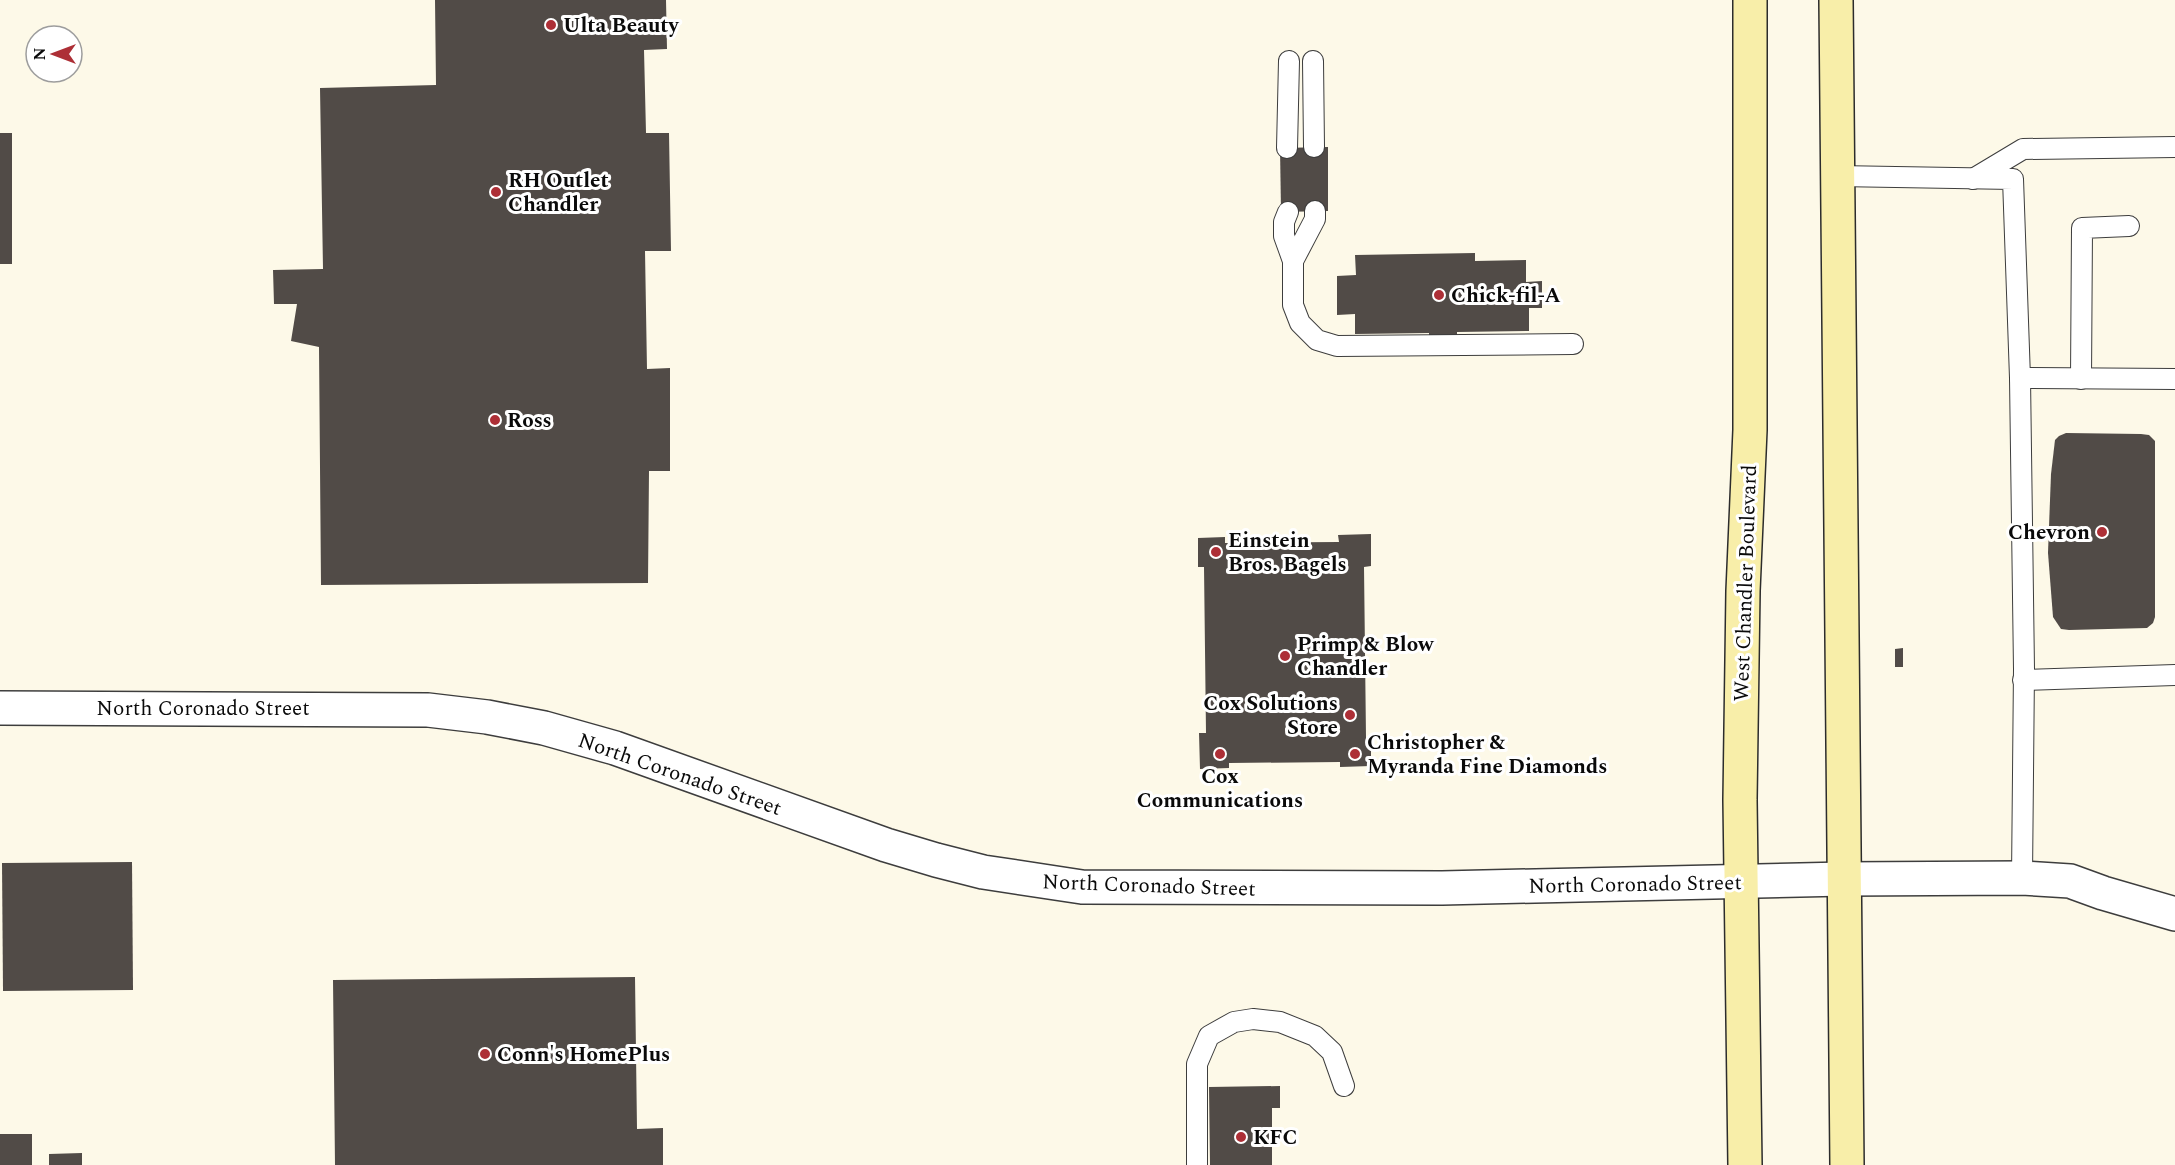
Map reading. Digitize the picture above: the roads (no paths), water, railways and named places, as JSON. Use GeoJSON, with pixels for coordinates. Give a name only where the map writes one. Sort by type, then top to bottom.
{"type":"FeatureCollection","features":[{"type":"Feature","properties":{"kind":"main road","name":"West Chandler Boulevard"},"geometry":{"type":"LineString","coordinates":[[1745,1165],[1740,882],[1743,591],[1750,430],[1750,0]]}},
{"type":"Feature","properties":{"kind":"main road"},"geometry":{"type":"LineString","coordinates":[[1817,0],[1836,38]]}},
{"type":"Feature","properties":{"kind":"main road"},"geometry":{"type":"LineString","coordinates":[[1836,0],[1847,1165]]}},
{"type":"Feature","properties":{"kind":"street","name":"North Coronado Street"},"geometry":{"type":"LineString","coordinates":[[0,708],[405,710],[487,717],[544,728],[615,748],[886,845],[936,860],[983,872],[1082,887],[1442,888],[1844,879],[2022,878],[2070,881],[2103,894],[2175,914]]}},
{"type":"Feature","properties":{"kind":"lane"},"geometry":{"type":"LineString","coordinates":[[1287,148],[1289,61]]}},
{"type":"Feature","properties":{"kind":"lane"},"geometry":{"type":"LineString","coordinates":[[1313,61],[1314,147]]}},
{"type":"Feature","properties":{"kind":"lane"},"geometry":{"type":"LineString","coordinates":[[1973,179],[2023,149],[2175,147]]}},
{"type":"Feature","properties":{"kind":"lane"},"geometry":{"type":"LineString","coordinates":[[1837,176],[2013,179],[2020,378],[2022,878]]}},
{"type":"Feature","properties":{"kind":"lane"},"geometry":{"type":"LineString","coordinates":[[1293,261],[1315,219],[1315,211]]}},
{"type":"Feature","properties":{"kind":"lane"},"geometry":{"type":"LineString","coordinates":[[1288,212],[1284,222],[1284,236],[1293,261],[1293,304],[1300,323],[1317,340],[1336,346],[1573,344]]}},
{"type":"Feature","properties":{"kind":"lane"},"geometry":{"type":"LineString","coordinates":[[2081,379],[2082,228],[2129,226]]}},
{"type":"Feature","properties":{"kind":"lane"},"geometry":{"type":"LineString","coordinates":[[2020,378],[2175,379]]}},
{"type":"Feature","properties":{"kind":"lane"},"geometry":{"type":"LineString","coordinates":[[2023,680],[2175,675]]}},
{"type":"Feature","properties":{"kind":"lane"},"geometry":{"type":"LineString","coordinates":[[1197,1165],[1197,1064],[1209,1036],[1234,1022],[1253,1019],[1280,1022],[1315,1036],[1332,1052],[1344,1086]]}},
{"type":"Feature","properties":{"kind":"place","name":"Ulta Beauty"},"geometry":{"type":"Point","coordinates":[551,25]}},
{"type":"Feature","properties":{"kind":"place","name":"RH Outlet Chandler"},"geometry":{"type":"Point","coordinates":[496,192]}},
{"type":"Feature","properties":{"kind":"place","name":"Chick-fil-A"},"geometry":{"type":"Point","coordinates":[1439,295]}},
{"type":"Feature","properties":{"kind":"place","name":"Ross"},"geometry":{"type":"Point","coordinates":[495,420]}},
{"type":"Feature","properties":{"kind":"place","name":"Chevron"},"geometry":{"type":"Point","coordinates":[2102,532]}},
{"type":"Feature","properties":{"kind":"place","name":"Einstein Bros. Bagels"},"geometry":{"type":"Point","coordinates":[1216,552]}},
{"type":"Feature","properties":{"kind":"place","name":"Primp & Blow Chandler"},"geometry":{"type":"Point","coordinates":[1285,656]}},
{"type":"Feature","properties":{"kind":"place","name":"Cox Solutions Store"},"geometry":{"type":"Point","coordinates":[1350,715]}},
{"type":"Feature","properties":{"kind":"place","name":"Cox Communications"},"geometry":{"type":"Point","coordinates":[1220,754]}},
{"type":"Feature","properties":{"kind":"place","name":"Christopher & Myranda Fine Diamonds"},"geometry":{"type":"Point","coordinates":[1355,754]}},
{"type":"Feature","properties":{"kind":"place","name":"Conn's HomePlus"},"geometry":{"type":"Point","coordinates":[485,1054]}},
{"type":"Feature","properties":{"kind":"place","name":"KFC"},"geometry":{"type":"Point","coordinates":[1241,1137]}}]}
